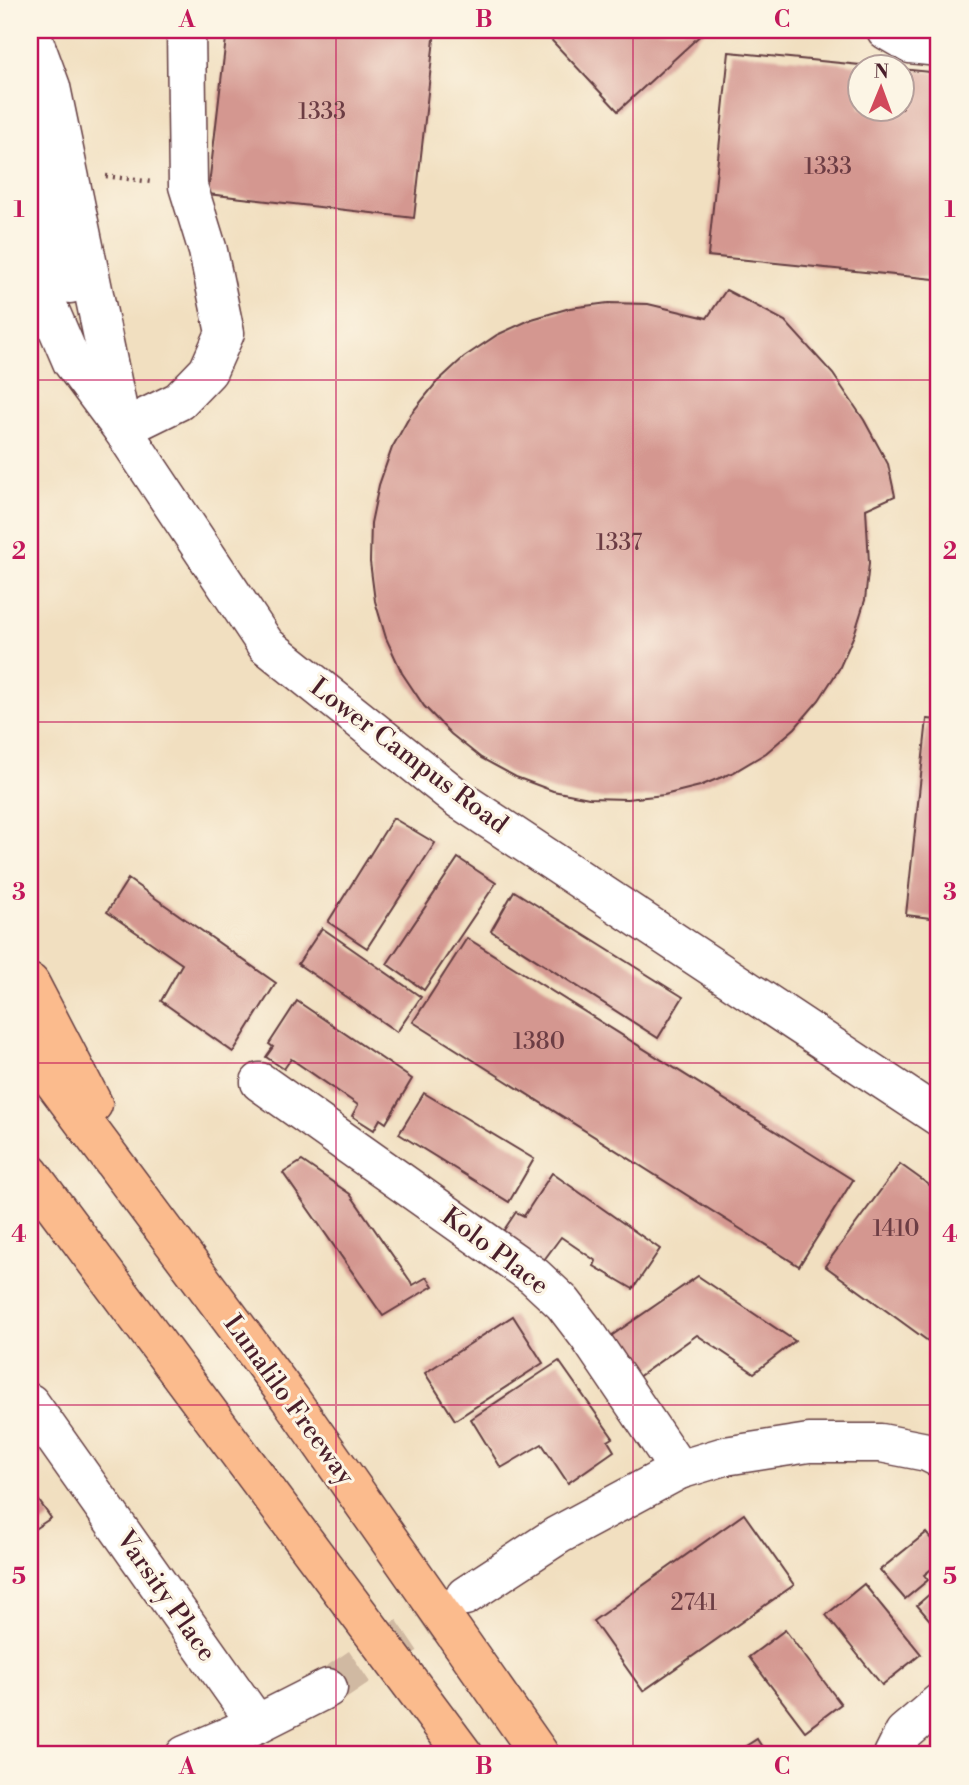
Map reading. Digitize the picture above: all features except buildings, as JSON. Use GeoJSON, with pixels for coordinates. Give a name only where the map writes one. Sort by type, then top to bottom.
{"type":"FeatureCollection","features":[{"type":"Feature","properties":{"kind":"highway"},"geometry":{"type":"LineString","coordinates":[[30,983],[144,1202]]}},
{"type":"Feature","properties":{"kind":"highway","name":"Lunalilo Freeway"},"geometry":{"type":"LineString","coordinates":[[30,1050],[291,1400],[540,1755]]}},
{"type":"Feature","properties":{"kind":"highway"},"geometry":{"type":"LineString","coordinates":[[30,1172],[464,1755]]}},
{"type":"Feature","properties":{"kind":"street"},"geometry":{"type":"LineString","coordinates":[[34,41],[51,87],[122,429],[178,401],[208,371],[225,333],[208,251],[188,186],[186,30]]}},
{"type":"Feature","properties":{"kind":"street"},"geometry":{"type":"LineString","coordinates":[[886,30],[910,44],[939,47]]}},
{"type":"Feature","properties":{"kind":"street"},"geometry":{"type":"LineString","coordinates":[[34,41],[41,200],[60,271],[100,321]]}},
{"type":"Feature","properties":{"kind":"street","name":"Lower Campus Road"},"geometry":{"type":"LineString","coordinates":[[30,253],[45,299],[72,362],[122,429],[266,645],[460,800],[939,1117]]}},
{"type":"Feature","properties":{"kind":"street"},"geometry":{"type":"LineString","coordinates":[[30,309],[72,362]]}},
{"type":"Feature","properties":{"kind":"street","name":"Kolo Place"},"geometry":{"type":"LineString","coordinates":[[260,1083],[534,1276],[563,1303],[589,1337],[678,1470]]}},
{"type":"Feature","properties":{"kind":"street","name":"Varsity Place"},"geometry":{"type":"LineString","coordinates":[[30,1403],[257,1724]]}},
{"type":"Feature","properties":{"kind":"street"},"geometry":{"type":"LineString","coordinates":[[465,1596],[558,1535],[678,1470],[725,1457],[809,1443],[881,1443],[935,1451]]}},
{"type":"Feature","properties":{"kind":"street"},"geometry":{"type":"LineString","coordinates":[[186,1755],[257,1724],[328,1688]]}},
{"type":"Feature","properties":{"kind":"street"},"geometry":{"type":"LineString","coordinates":[[893,1755],[904,1734],[939,1703]]}},
{"type":"Feature","properties":{"kind":"path"},"geometry":{"type":"LineString","coordinates":[[69,172],[188,186]]}},
{"type":"Feature","properties":{"kind":"tunnel"},"geometry":{"type":"LineString","coordinates":[[328,1688],[465,1596]]}}]}
